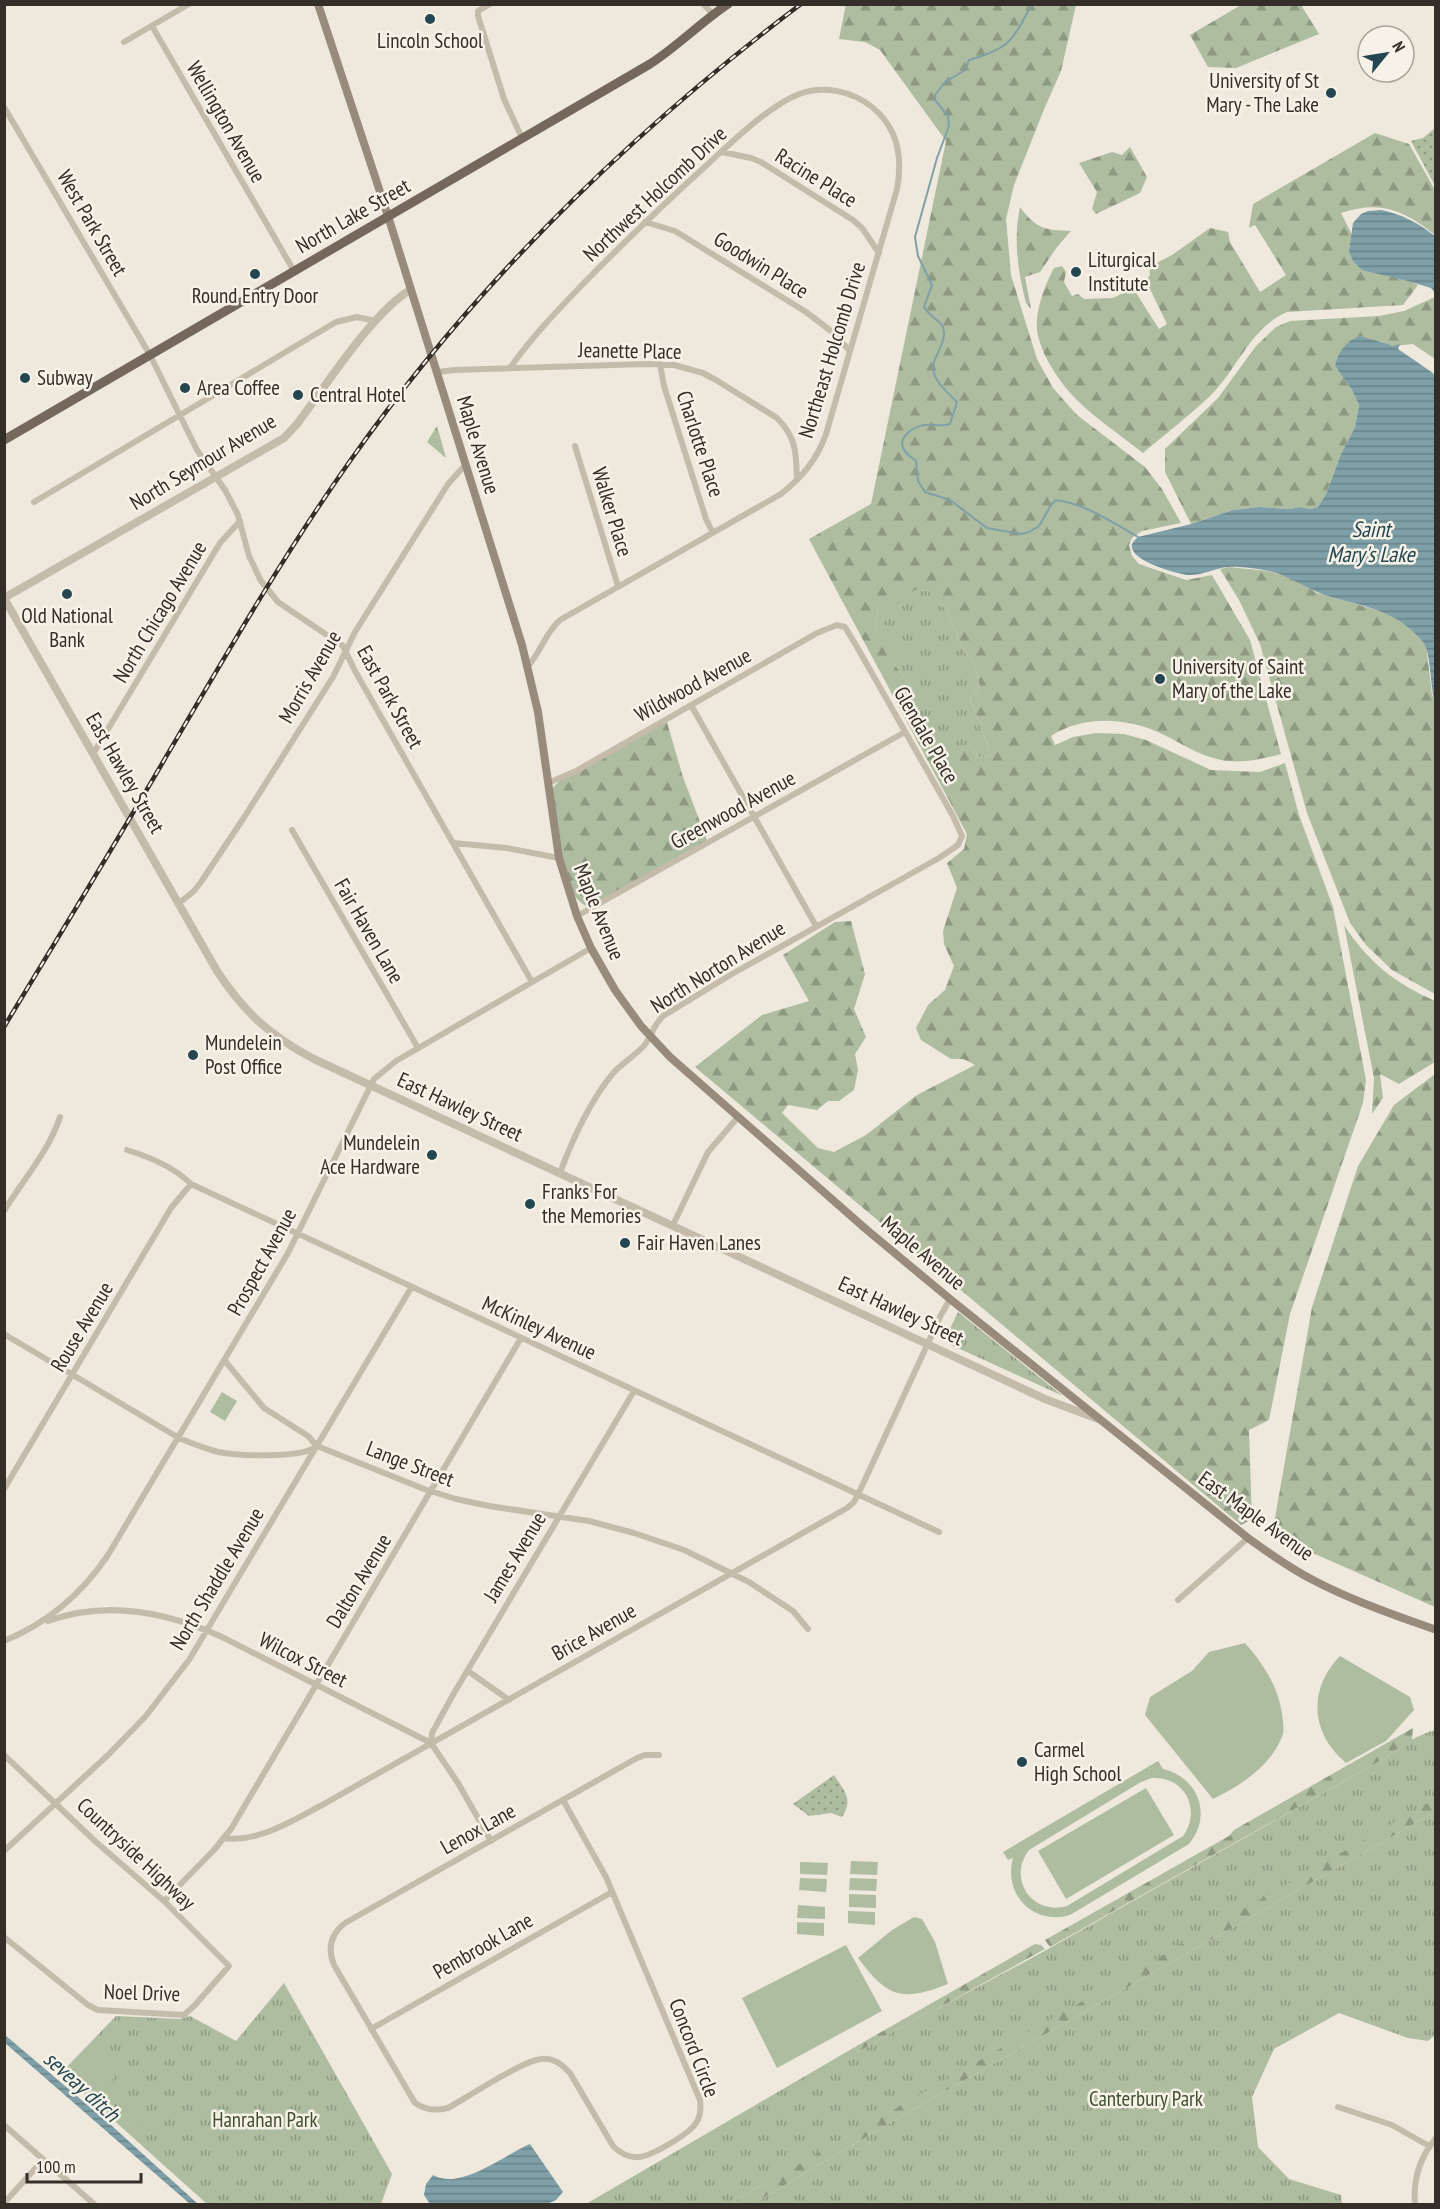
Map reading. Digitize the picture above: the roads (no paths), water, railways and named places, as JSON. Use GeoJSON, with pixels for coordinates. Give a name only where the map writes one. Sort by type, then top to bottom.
{"type":"FeatureCollection","features":[{"type":"Feature","properties":{"kind":"main road","name":"Maple Avenue"},"geometry":{"type":"LineString","coordinates":[[318,4],[388,216],[528,666],[538,712],[559,858],[577,916],[591,948],[615,990],[641,1026],[670,1057],[950,1299],[1102,1421]]}},
{"type":"Feature","properties":{"kind":"main road","name":"North Lake Street"},"geometry":{"type":"LineString","coordinates":[[713,14],[717,4]]}},
{"type":"Feature","properties":{"kind":"main road","name":"North Lake Street"},"geometry":{"type":"LineString","coordinates":[[4,440],[650,64],[673,49],[728,4]]}},
{"type":"Feature","properties":{"kind":"main road","name":"East Maple Avenue"},"geometry":{"type":"LineString","coordinates":[[1102,1421],[1275,1557],[1315,1581],[1436,1630]]}},
{"type":"Feature","properties":{"kind":"street"},"geometry":{"type":"LineString","coordinates":[[124,42],[189,4]]}},
{"type":"Feature","properties":{"kind":"street"},"geometry":{"type":"LineString","coordinates":[[490,4],[478,11],[504,99],[522,138]]}},
{"type":"Feature","properties":{"kind":"street"},"geometry":{"type":"LineString","coordinates":[[703,4],[713,14]]}},
{"type":"Feature","properties":{"kind":"street","name":"Wellington Avenue"},"geometry":{"type":"LineString","coordinates":[[152,26],[294,271]]}},
{"type":"Feature","properties":{"kind":"street","name":"Northwest Holcomb Drive"},"geometry":{"type":"LineString","coordinates":[[510,368],[521,351],[557,311],[645,222],[777,106],[801,94],[814,91],[849,94]]}},
{"type":"Feature","properties":{"kind":"street","name":"Northeast Holcomb Drive"},"geometry":{"type":"LineString","coordinates":[[528,666],[536,658],[546,636],[560,620],[781,494],[808,468],[821,446],[879,253],[900,173],[900,152],[895,137],[881,116],[849,94]]}},
{"type":"Feature","properties":{"kind":"street","name":"West Park Street"},"geometry":{"type":"LineString","coordinates":[[4,107],[150,355]]}},
{"type":"Feature","properties":{"kind":"street","name":"Racine Place"},"geometry":{"type":"LineString","coordinates":[[722,152],[761,162],[853,220],[862,228],[879,253]]}},
{"type":"Feature","properties":{"kind":"street","name":"Goodwin Place"},"geometry":{"type":"LineString","coordinates":[[645,222],[675,231],[806,312],[831,331],[850,351]]}},
{"type":"Feature","properties":{"kind":"street","name":"North Seymour Avenue"},"geometry":{"type":"LineString","coordinates":[[4,598],[284,438],[376,321],[410,290]]}},
{"type":"Feature","properties":{"kind":"street"},"geometry":{"type":"LineString","coordinates":[[34,502],[336,322],[357,317],[376,321]]}},
{"type":"Feature","properties":{"kind":"street","name":"East Park Street"},"geometry":{"type":"LineString","coordinates":[[150,355],[197,450],[225,490],[240,521],[249,556],[261,581],[278,602],[336,639],[343,646],[471,878],[532,982]]}},
{"type":"Feature","properties":{"kind":"street","name":"Jeanette Place"},"geometry":{"type":"LineString","coordinates":[[437,372],[660,364],[675,365],[702,373],[777,418],[784,425],[795,446],[797,480]]}},
{"type":"Feature","properties":{"kind":"street","name":"Charlotte Place"},"geometry":{"type":"LineString","coordinates":[[660,364],[663,386],[712,533]]}},
{"type":"Feature","properties":{"kind":"street","name":"Walker Place"},"geometry":{"type":"LineString","coordinates":[[575,446],[618,586]]}},
{"type":"Feature","properties":{"kind":"street","name":"Morris Avenue"},"geometry":{"type":"LineString","coordinates":[[179,903],[201,882],[326,687],[346,653],[355,632],[443,492],[466,464]]}},
{"type":"Feature","properties":{"kind":"street","name":"North Chicago Avenue"},"geometry":{"type":"LineString","coordinates":[[93,754],[220,543],[240,521]]}},
{"type":"Feature","properties":{"kind":"street","name":"East Hawley Street"},"geometry":{"type":"LineString","coordinates":[[4,598],[217,971],[232,994],[252,1017],[289,1046],[1045,1399],[1102,1421]]}},
{"type":"Feature","properties":{"kind":"street","name":"Wildwood Avenue"},"geometry":{"type":"LineString","coordinates":[[548,783],[576,771],[831,626],[842,626],[851,638]]}},
{"type":"Feature","properties":{"kind":"street","name":"Glendale Place"},"geometry":{"type":"LineString","coordinates":[[851,638],[960,830],[960,842],[954,848]]}},
{"type":"Feature","properties":{"kind":"street"},"geometry":{"type":"LineString","coordinates":[[691,705],[816,926]]}},
{"type":"Feature","properties":{"kind":"street","name":"Greenwood Avenue"},"geometry":{"type":"LineString","coordinates":[[577,916],[905,732]]}},
{"type":"Feature","properties":{"kind":"street","name":"Fair Haven Lane"},"geometry":{"type":"LineString","coordinates":[[292,830],[418,1048]]}},
{"type":"Feature","properties":{"kind":"street"},"geometry":{"type":"LineString","coordinates":[[453,843],[507,848],[559,858]]}},
{"type":"Feature","properties":{"kind":"street","name":"North Norton Avenue"},"geometry":{"type":"LineString","coordinates":[[560,1173],[599,1093],[614,1072],[646,1045],[654,1025],[677,1007],[954,848]]}},
{"type":"Feature","properties":{"kind":"street","name":"Prospect Avenue"},"geometry":{"type":"LineString","coordinates":[[4,1641],[44,1622],[74,1596],[98,1569],[225,1361],[298,1235],[371,1085],[383,1070],[591,948]]}},
{"type":"Feature","properties":{"kind":"street"},"geometry":{"type":"LineString","coordinates":[[4,1211],[38,1160],[60,1116]]}},
{"type":"Feature","properties":{"kind":"street"},"geometry":{"type":"LineString","coordinates":[[673,1225],[708,1152],[738,1117]]}},
{"type":"Feature","properties":{"kind":"street","name":"McKinley Avenue"},"geometry":{"type":"LineString","coordinates":[[127,1150],[154,1160],[182,1175],[191,1184],[298,1235],[939,1532]]}},
{"type":"Feature","properties":{"kind":"street","name":"Rouse Avenue"},"geometry":{"type":"LineString","coordinates":[[4,1489],[171,1208],[191,1184]]}},
{"type":"Feature","properties":{"kind":"street","name":"North Shaddle Avenue"},"geometry":{"type":"LineString","coordinates":[[4,1851],[146,1717],[182,1670],[411,1287]]}},
{"type":"Feature","properties":{"kind":"street","name":"Brice Avenue"},"geometry":{"type":"LineString","coordinates":[[224,1839],[258,1836],[286,1824],[393,1766],[847,1508],[858,1495],[950,1299]]}},
{"type":"Feature","properties":{"kind":"street"},"geometry":{"type":"LineString","coordinates":[[4,1334],[178,1438],[231,1454],[302,1454],[317,1446]]}},
{"type":"Feature","properties":{"kind":"street","name":"Dalton Avenue"},"geometry":{"type":"LineString","coordinates":[[224,1839],[432,1492],[521,1338]]}},
{"type":"Feature","properties":{"kind":"street","name":"Lange Street"},"geometry":{"type":"LineString","coordinates":[[225,1361],[264,1408],[308,1436],[317,1446],[432,1492],[489,1506],[560,1515],[634,1533],[684,1550],[732,1573],[793,1611],[808,1629]]}},
{"type":"Feature","properties":{"kind":"street","name":"James Avenue"},"geometry":{"type":"LineString","coordinates":[[431,1743],[432,1733],[634,1391]]}},
{"type":"Feature","properties":{"kind":"street"},"geometry":{"type":"LineString","coordinates":[[1178,1600],[1248,1538]]}},
{"type":"Feature","properties":{"kind":"street","name":"Wilcox Street"},"geometry":{"type":"LineString","coordinates":[[44,1622],[76,1613],[112,1610],[161,1615],[207,1630],[431,1743],[458,1783],[491,1840]]}},
{"type":"Feature","properties":{"kind":"street"},"geometry":{"type":"LineString","coordinates":[[468,1671],[509,1700]]}},
{"type":"Feature","properties":{"kind":"street","name":"Countryside Highway"},"geometry":{"type":"LineString","coordinates":[[4,1755],[164,1901],[227,1962],[229,1968],[218,1981]]}},
{"type":"Feature","properties":{"kind":"street","name":"Lenox Lane"},"geometry":{"type":"LineString","coordinates":[[330,1953],[334,1935],[345,1923],[637,1758],[645,1755],[659,1755]]}},
{"type":"Feature","properties":{"kind":"street","name":"Concord Circle"},"geometry":{"type":"LineString","coordinates":[[330,1953],[333,1965],[408,2094],[422,2108],[439,2110],[448,2108],[531,2061],[548,2059],[560,2063],[570,2073],[606,2137],[623,2154],[638,2157],[650,2154],[689,2131],[695,2125],[700,2112],[700,2100],[606,1877],[563,1800]]}},
{"type":"Feature","properties":{"kind":"street"},"geometry":{"type":"LineString","coordinates":[[164,1901],[224,1839]]}},
{"type":"Feature","properties":{"kind":"street","name":"Pembrook Lane"},"geometry":{"type":"LineString","coordinates":[[371,2029],[612,1892]]}},
{"type":"Feature","properties":{"kind":"street","name":"Noel Drive"},"geometry":{"type":"LineString","coordinates":[[4,1937],[88,2005],[98,2010],[184,2014],[218,1981]]}},
{"type":"Feature","properties":{"kind":"street"},"geometry":{"type":"LineString","coordinates":[[1338,2107],[1392,2125],[1429,2146]]}},
{"type":"Feature","properties":{"kind":"street"},"geometry":{"type":"LineString","coordinates":[[4,2126],[94,2205]]}},
{"type":"Feature","properties":{"kind":"street"},"geometry":{"type":"LineString","coordinates":[[1415,2205],[1418,2170],[1429,2146],[1436,2138]]}},
{"type":"Feature","properties":{"kind":"street"},"geometry":{"type":"LineString","coordinates":[[4,2203],[43,2160]]}},
{"type":"Feature","properties":{"kind":"water"},"geometry":{"type":"Polygon","coordinates":[[[1381,210],[1410,220],[1435,236],[1435,293],[1431,288],[1362,270],[1353,261],[1349,251],[1353,223],[1361,214],[1381,210]]]}},
{"type":"Feature","properties":{"kind":"water","name":"Saint Mary's Lake"},"geometry":{"type":"Polygon","coordinates":[[[1360,336],[1393,346],[1400,344],[1398,349],[1433,373],[1435,377],[1435,703],[1426,647],[1413,631],[1392,617],[1323,594],[1269,571],[1228,567],[1188,575],[1145,561],[1133,550],[1132,544],[1138,537],[1191,524],[1233,510],[1259,507],[1311,509],[1318,507],[1326,494],[1341,454],[1355,427],[1359,405],[1352,390],[1335,366],[1336,361],[1347,344],[1360,336]]]}},
{"type":"Feature","properties":{"kind":"water"},"geometry":{"type":"Polygon","coordinates":[[[5,2035],[111,2125],[198,2204],[190,2204],[5,2043],[5,2035]]]}},
{"type":"Feature","properties":{"kind":"water"},"geometry":{"type":"Polygon","coordinates":[[[530,2144],[563,2192],[556,2200],[547,2204],[430,2204],[424,2195],[426,2184],[433,2175],[444,2179],[469,2175],[530,2144]]]}},
{"type":"Feature","properties":{"kind":"waterway"},"geometry":{"type":"LineString","coordinates":[[1032,4],[1020,27],[1009,41],[994,51],[969,60],[965,70],[945,82],[935,95],[935,100],[948,116],[949,126],[937,158],[915,237],[918,256],[932,285],[924,307],[942,325],[944,332],[933,369],[942,387],[957,402],[950,424],[925,425],[916,428],[907,434],[902,442],[907,454],[916,461],[918,481],[925,492],[950,500],[987,528],[1021,534],[1029,532],[1039,526],[1056,500],[1078,505],[1138,537]]}},
{"type":"Feature","properties":{"kind":"railway"},"geometry":{"type":"LineString","coordinates":[[4,1027],[277,572],[325,497],[398,396],[502,273],[558,215],[676,105],[801,4]]}},
{"type":"Feature","properties":{"kind":"place","name":"Lincoln School"},"geometry":{"type":"Point","coordinates":[430,19]}},
{"type":"Feature","properties":{"kind":"place","name":"University of St Mary - The Lake"},"geometry":{"type":"Point","coordinates":[1331,93]}},
{"type":"Feature","properties":{"kind":"place","name":"Liturgical Institute"},"geometry":{"type":"Point","coordinates":[1076,272]}},
{"type":"Feature","properties":{"kind":"place","name":"Round Entry Door"},"geometry":{"type":"Point","coordinates":[255,274]}},
{"type":"Feature","properties":{"kind":"place","name":"Subway"},"geometry":{"type":"Point","coordinates":[25,378]}},
{"type":"Feature","properties":{"kind":"place","name":"Area Coffee"},"geometry":{"type":"Point","coordinates":[185,388]}},
{"type":"Feature","properties":{"kind":"place","name":"Central Hotel"},"geometry":{"type":"Point","coordinates":[298,395]}},
{"type":"Feature","properties":{"kind":"place","name":"Old National Bank"},"geometry":{"type":"Point","coordinates":[67,594]}},
{"type":"Feature","properties":{"kind":"place","name":"University of Saint Mary of the Lake"},"geometry":{"type":"Point","coordinates":[1160,679]}},
{"type":"Feature","properties":{"kind":"place","name":"Mundelein Post Office"},"geometry":{"type":"Point","coordinates":[193,1055]}},
{"type":"Feature","properties":{"kind":"place","name":"Mundelein Ace Hardware"},"geometry":{"type":"Point","coordinates":[432,1155]}},
{"type":"Feature","properties":{"kind":"place","name":"Franks For the Memories"},"geometry":{"type":"Point","coordinates":[530,1204]}},
{"type":"Feature","properties":{"kind":"place","name":"Fair Haven Lanes"},"geometry":{"type":"Point","coordinates":[625,1243]}},
{"type":"Feature","properties":{"kind":"place","name":"Carmel High School"},"geometry":{"type":"Point","coordinates":[1022,1762]}},
{"type":"Feature","properties":{"kind":"water label","name":"seveay ditch"},"geometry":{"type":"Point","coordinates":[82,2086]}},
{"type":"Feature","properties":{"kind":"park label","name":"Canterbury Park"},"geometry":{"type":"Point","coordinates":[1146,2099]}},
{"type":"Feature","properties":{"kind":"park label","name":"Hanrahan Park"},"geometry":{"type":"Point","coordinates":[265,2120]}}]}
